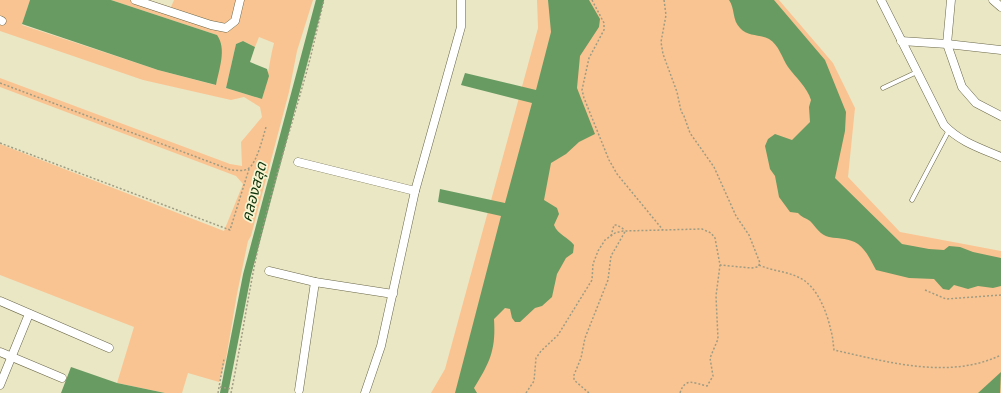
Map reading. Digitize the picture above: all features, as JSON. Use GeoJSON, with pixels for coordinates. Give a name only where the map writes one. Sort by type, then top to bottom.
{"type":"FeatureCollection","features":[{"type":"Feature","properties":{"kind":"street"},"geometry":{"type":"LineString","coordinates":[[135,0],[211,25],[226,28],[235,21],[240,0]]}},
{"type":"Feature","properties":{"kind":"street"},"geometry":{"type":"LineString","coordinates":[[365,393],[381,346],[415,191],[461,27],[461,0]]}},
{"type":"Feature","properties":{"kind":"street"},"geometry":{"type":"LineString","coordinates":[[881,0],[944,126],[964,142],[1001,157]]}},
{"type":"Feature","properties":{"kind":"street"},"geometry":{"type":"LineString","coordinates":[[952,0],[947,44],[948,53],[962,87],[976,103],[1001,116]]}},
{"type":"Feature","properties":{"kind":"street"},"geometry":{"type":"LineString","coordinates":[[994,0],[1001,7]]}},
{"type":"Feature","properties":{"kind":"street"},"geometry":{"type":"LineString","coordinates":[[901,42],[947,44],[1001,50]]}},
{"type":"Feature","properties":{"kind":"street"},"geometry":{"type":"LineString","coordinates":[[298,162],[415,191]]}},
{"type":"Feature","properties":{"kind":"street"},"geometry":{"type":"LineString","coordinates":[[269,270],[315,282],[392,294]]}},
{"type":"Feature","properties":{"kind":"street"},"geometry":{"type":"LineString","coordinates":[[299,390],[315,282]]}},
{"type":"Feature","properties":{"kind":"street"},"geometry":{"type":"LineString","coordinates":[[0,301],[109,348]]}},
{"type":"Feature","properties":{"kind":"street"},"geometry":{"type":"LineString","coordinates":[[0,385],[29,314]]}},
{"type":"Feature","properties":{"kind":"street"},"geometry":{"type":"LineString","coordinates":[[0,352],[62,378]]}},
{"type":"Feature","properties":{"kind":"lane"},"geometry":{"type":"LineString","coordinates":[[883,88],[917,72]]}},
{"type":"Feature","properties":{"kind":"lane"},"geometry":{"type":"LineString","coordinates":[[912,200],[949,130]]}},
{"type":"Feature","properties":{"kind":"path"},"geometry":{"type":"LineString","coordinates":[[231,393],[239,358],[247,301],[254,276],[261,234],[306,72],[324,0]]}},
{"type":"Feature","properties":{"kind":"path"},"geometry":{"type":"LineString","coordinates":[[592,0],[604,23],[604,30],[588,58],[582,90],[584,98],[609,160],[617,174],[663,230]]}},
{"type":"Feature","properties":{"kind":"path"},"geometry":{"type":"LineString","coordinates":[[664,0],[666,15],[661,42],[662,54],[677,92],[681,111],[690,133],[714,167],[736,216],[749,235],[759,258],[759,265]]}},
{"type":"Feature","properties":{"kind":"path"},"geometry":{"type":"LineString","coordinates":[[0,83],[231,170],[242,171],[249,168]]}},
{"type":"Feature","properties":{"kind":"path"},"geometry":{"type":"LineString","coordinates":[[0,143],[230,230],[249,168],[254,162],[266,127]]}},
{"type":"Feature","properties":{"kind":"path"},"geometry":{"type":"LineString","coordinates":[[611,236],[614,225],[621,226],[626,230]]}},
{"type":"Feature","properties":{"kind":"path"},"geometry":{"type":"LineString","coordinates":[[526,393],[534,381],[536,358],[541,351],[558,335],[592,280],[593,264],[605,240],[615,233],[626,230],[702,229],[711,233],[715,238],[720,265],[716,296],[718,339],[710,358],[713,376],[711,381],[707,386],[696,382],[687,383],[682,387],[680,393]]}},
{"type":"Feature","properties":{"kind":"path"},"geometry":{"type":"LineString","coordinates":[[589,393],[574,380],[574,375],[581,358],[585,338],[608,280],[611,256],[626,230]]}},
{"type":"Feature","properties":{"kind":"path"},"geometry":{"type":"LineString","coordinates":[[720,265],[751,268],[758,267],[759,265]]}},
{"type":"Feature","properties":{"kind":"path"},"geometry":{"type":"LineString","coordinates":[[759,265],[770,270],[799,277],[812,288],[823,305],[829,320],[834,350],[872,358],[936,368],[961,367],[981,363],[1001,354]]}},
{"type":"Feature","properties":{"kind":"path"},"geometry":{"type":"LineString","coordinates":[[925,290],[946,299],[1001,295]]}},
{"type":"Feature","properties":{"kind":"path"},"geometry":{"type":"LineString","coordinates":[[218,393],[224,359]]}},
{"type":"Feature","properties":{"kind":"path"},"geometry":{"type":"LineString","coordinates":[[220,387],[231,390]]}},
{"type":"Feature","properties":{"kind":"shaded area"},"geometry":{"type":"Polygon","coordinates":[[[0,0],[30,0],[22,25],[158,70],[215,85],[217,35],[111,0],[148,0],[171,7],[174,0],[313,0],[297,51],[289,92],[251,236],[248,241],[226,359],[219,382],[188,373],[182,393],[165,393],[117,383],[134,327],[0,275],[0,144],[224,231],[243,184],[236,176],[0,87],[0,78],[230,164],[242,166],[241,142],[262,117],[260,107],[244,97],[231,100],[143,80],[0,31],[0,0]],[[259,37],[255,47],[243,41],[236,44],[226,88],[262,99],[274,43],[259,37]]]}},
{"type":"Feature","properties":{"kind":"shaded area"},"geometry":{"type":"Polygon","coordinates":[[[30,0],[111,0],[217,35],[220,41],[222,53],[216,85],[158,70],[22,24],[30,0]]]}},
{"type":"Feature","properties":{"kind":"shaded area"},"geometry":{"type":"Polygon","coordinates":[[[537,0],[779,0],[833,63],[855,108],[848,177],[900,232],[1001,251],[1001,393],[431,393],[445,369],[538,28],[537,0]]]}},
{"type":"Feature","properties":{"kind":"shaded area"},"geometry":{"type":"Polygon","coordinates":[[[548,0],[589,0],[600,19],[599,27],[580,56],[577,88],[595,134],[579,142],[566,154],[551,163],[544,200],[557,208],[559,214],[554,225],[558,231],[574,245],[573,253],[566,258],[557,274],[552,297],[542,306],[535,308],[520,322],[515,322],[512,318],[510,309],[505,308],[494,319],[493,348],[488,363],[474,388],[477,393],[455,393],[501,216],[438,202],[440,189],[505,203],[532,103],[461,85],[465,73],[536,90],[551,32],[548,0]]]}},
{"type":"Feature","properties":{"kind":"shaded area"},"geometry":{"type":"Polygon","coordinates":[[[729,0],[774,0],[825,60],[846,112],[845,131],[835,178],[902,244],[944,250],[949,246],[960,247],[973,252],[1001,258],[1001,286],[993,288],[978,286],[968,289],[954,285],[949,290],[943,289],[934,279],[909,278],[876,270],[866,253],[858,244],[848,240],[826,236],[821,233],[810,221],[798,213],[790,212],[779,197],[775,176],[770,169],[765,146],[768,139],[775,134],[792,140],[810,122],[809,107],[811,100],[807,91],[788,67],[778,48],[769,39],[747,33],[737,25],[729,0]]]}},
{"type":"Feature","properties":{"kind":"shaded area"},"geometry":{"type":"Polygon","coordinates":[[[243,41],[255,47],[250,62],[267,69],[269,76],[262,99],[226,88],[236,44],[243,41]]]}},
{"type":"Feature","properties":{"kind":"shaded area"},"geometry":{"type":"Polygon","coordinates":[[[71,367],[117,383],[165,393],[61,393],[71,367]]]}},
{"type":"Feature","properties":{"kind":"shaded area"},"geometry":{"type":"Polygon","coordinates":[[[1001,372],[1000,393],[978,393],[1001,372]]]}},
{"type":"Feature","properties":{"kind":"waterway","name":"คลองสลุด"},"geometry":{"type":"LineString","coordinates":[[224,393],[247,275],[320,0]]}}]}
